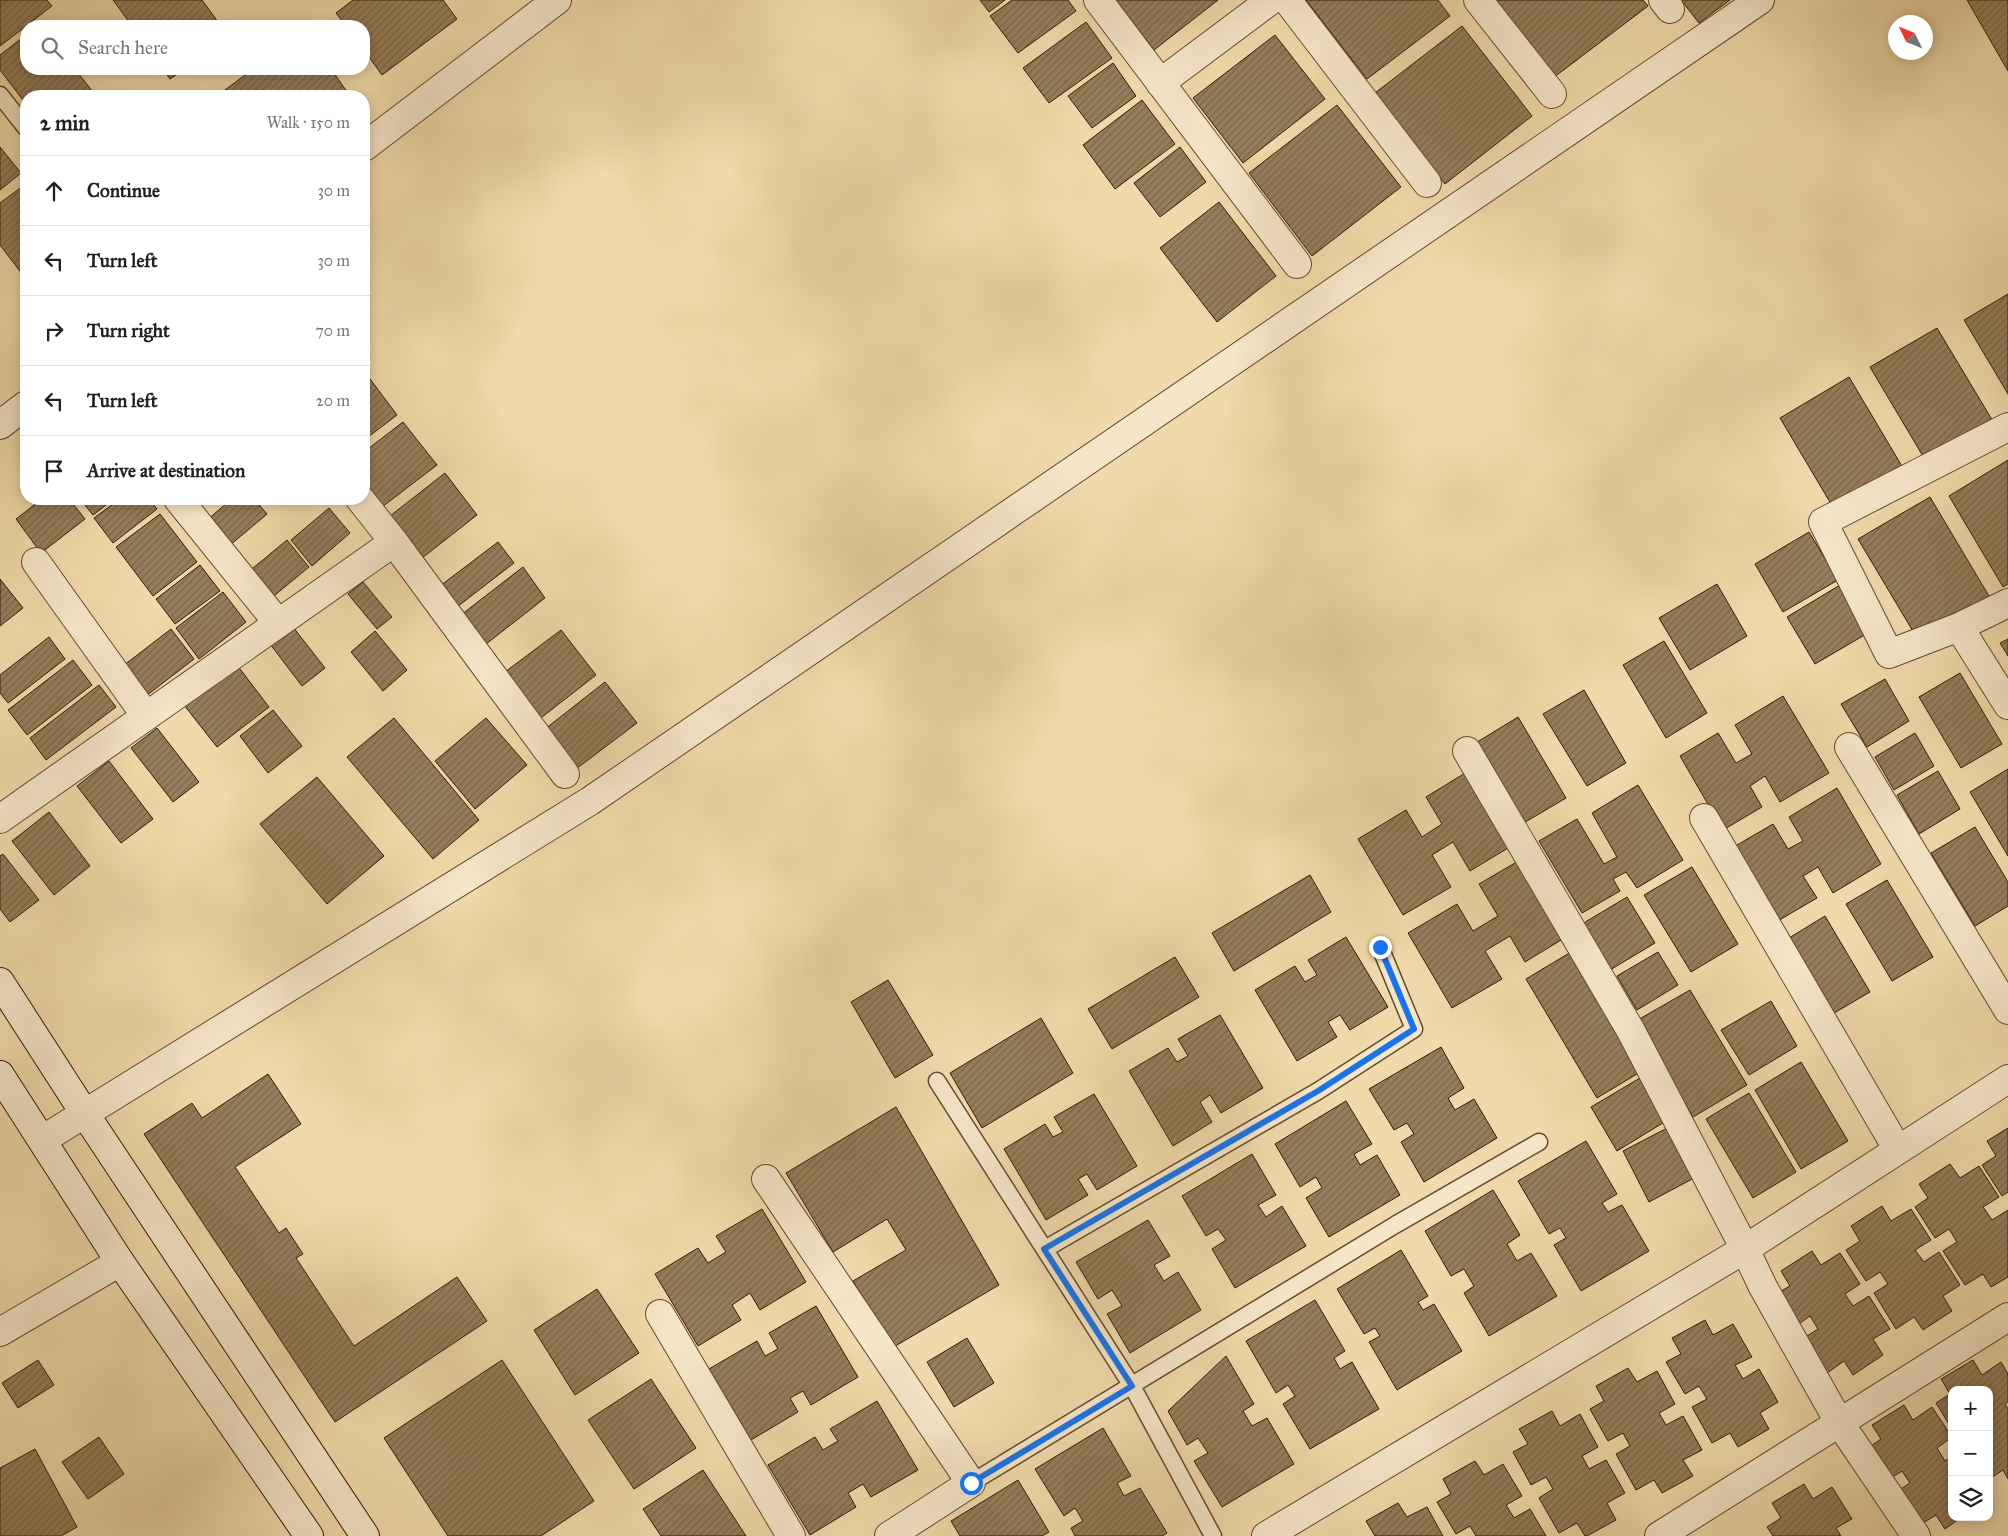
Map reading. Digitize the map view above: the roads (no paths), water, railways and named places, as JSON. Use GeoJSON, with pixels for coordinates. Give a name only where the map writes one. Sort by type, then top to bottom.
{"type":"FeatureCollection","features":[{"type":"Feature","properties":{"kind":"street"},"geometry":{"type":"LineString","coordinates":[[370,143],[557,0]]}},
{"type":"Feature","properties":{"kind":"street"},"geometry":{"type":"LineString","coordinates":[[1098,0],[1297,264]]}},
{"type":"Feature","properties":{"kind":"street"},"geometry":{"type":"LineString","coordinates":[[1160,83],[1271,0]]}},
{"type":"Feature","properties":{"kind":"street"},"geometry":{"type":"LineString","coordinates":[[1287,0],[1427,183]]}},
{"type":"Feature","properties":{"kind":"street"},"geometry":{"type":"LineString","coordinates":[[1478,0],[1552,94]]}},
{"type":"Feature","properties":{"kind":"street"},"geometry":{"type":"LineString","coordinates":[[42,1140],[590,801],[1760,0]]}},
{"type":"Feature","properties":{"kind":"street"},"geometry":{"type":"LineString","coordinates":[[0,425],[20,410]]}},
{"type":"Feature","properties":{"kind":"street"},"geometry":{"type":"LineString","coordinates":[[2008,427],[1823,522],[1889,654],[1959,627],[2008,602]]}},
{"type":"Feature","properties":{"kind":"street"},"geometry":{"type":"LineString","coordinates":[[183,505],[278,623]]}},
{"type":"Feature","properties":{"kind":"street"},"geometry":{"type":"LineString","coordinates":[[365,505],[566,774]]}},
{"type":"Feature","properties":{"kind":"street"},"geometry":{"type":"LineString","coordinates":[[0,819],[394,542]]}},
{"type":"Feature","properties":{"kind":"street"},"geometry":{"type":"LineString","coordinates":[[36,562],[146,716]]}},
{"type":"Feature","properties":{"kind":"street"},"geometry":{"type":"LineString","coordinates":[[1959,627],[2008,705]]}},
{"type":"Feature","properties":{"kind":"street"},"geometry":{"type":"LineString","coordinates":[[1850,747],[2008,1010]]}},
{"type":"Feature","properties":{"kind":"street"},"geometry":{"type":"LineString","coordinates":[[1467,752],[1631,1031],[1745,1248],[1763,1287],[1839,1422],[1916,1536]]}},
{"type":"Feature","properties":{"kind":"street"},"geometry":{"type":"LineString","coordinates":[[1704,818],[1898,1150]]}},
{"type":"Feature","properties":{"kind":"street"},"geometry":{"type":"LineString","coordinates":[[0,982],[85,1114],[365,1536]]}},
{"type":"Feature","properties":{"kind":"street"},"geometry":{"type":"LineString","coordinates":[[0,1075],[120,1262],[309,1536]]}},
{"type":"Feature","properties":{"kind":"street"},"geometry":{"type":"LineString","coordinates":[[1266,1536],[1745,1248],[2008,1079]]}},
{"type":"Feature","properties":{"kind":"street"},"geometry":{"type":"LineString","coordinates":[[766,1180],[971,1483],[889,1536]]}},
{"type":"Feature","properties":{"kind":"street"},"geometry":{"type":"LineString","coordinates":[[0,1332],[120,1262]]}},
{"type":"Feature","properties":{"kind":"street"},"geometry":{"type":"LineString","coordinates":[[660,1314],[791,1536]]}},
{"type":"Feature","properties":{"kind":"street"},"geometry":{"type":"LineString","coordinates":[[1659,1536],[2008,1317]]}},
{"type":"Feature","properties":{"kind":"lane"},"geometry":{"type":"LineString","coordinates":[[0,95],[20,120]]}},
{"type":"Feature","properties":{"kind":"lane"},"geometry":{"type":"LineString","coordinates":[[1044,1249],[1318,1091],[1414,1029],[1380,947]]}},
{"type":"Feature","properties":{"kind":"lane"},"geometry":{"type":"LineString","coordinates":[[937,1081],[1132,1386],[1213,1536]]}},
{"type":"Feature","properties":{"kind":"lane"},"geometry":{"type":"LineString","coordinates":[[971,1483],[1395,1225],[1539,1142]]}}]}
